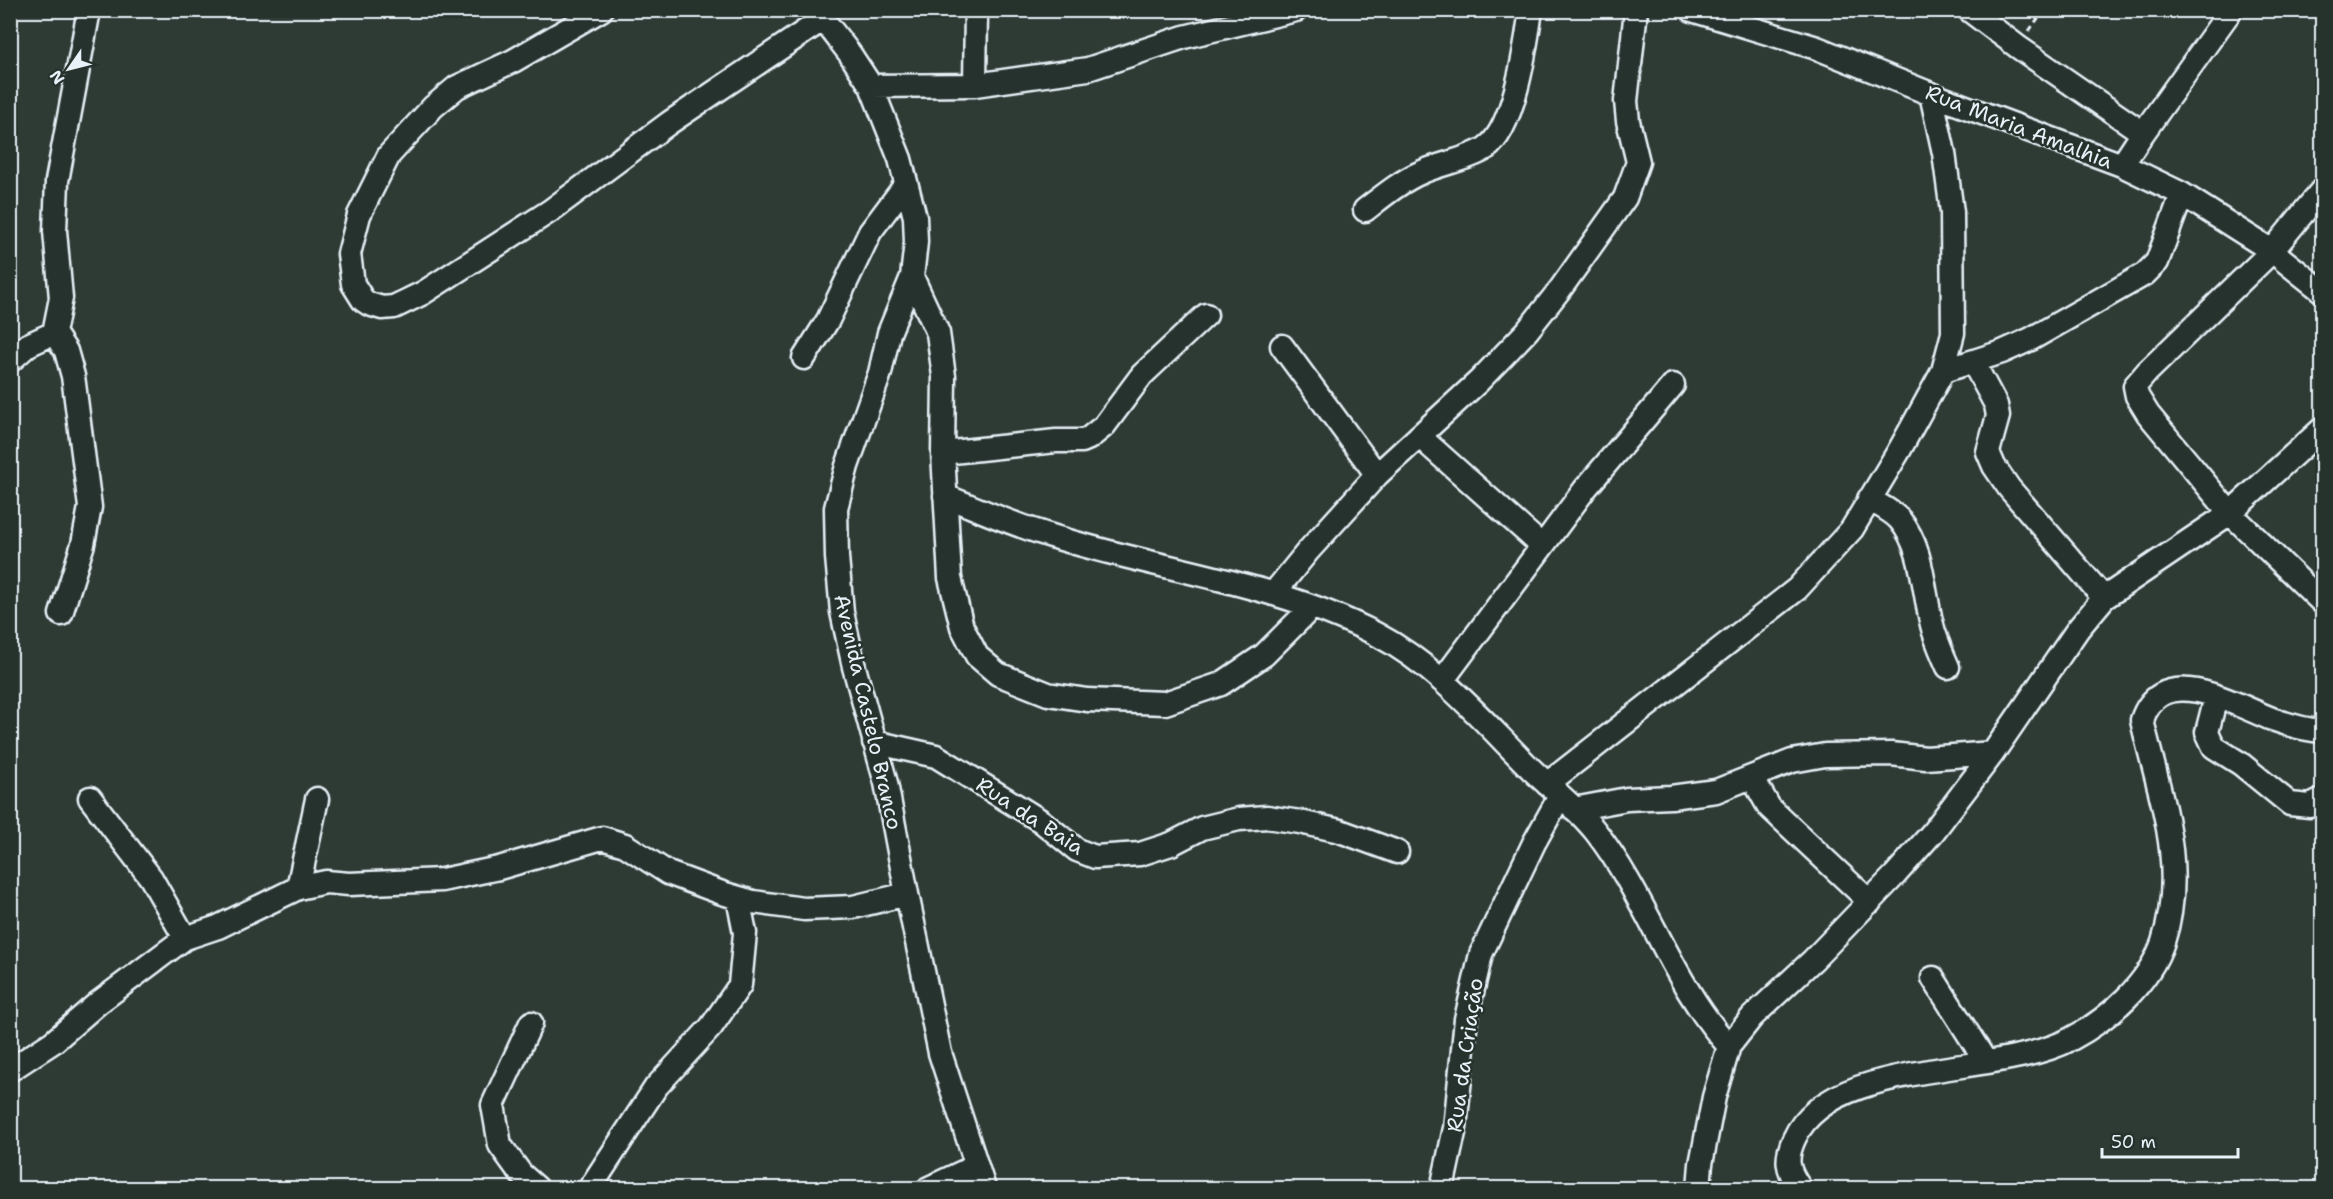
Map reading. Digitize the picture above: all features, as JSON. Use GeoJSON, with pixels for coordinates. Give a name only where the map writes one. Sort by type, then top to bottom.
{"type":"FeatureCollection","features":[{"type":"Feature","properties":{"kind":"street"},"geometry":{"type":"LineString","coordinates":[[61,614],[83,544],[90,507],[73,376],[66,351],[54,333],[61,298],[55,231],[57,181],[89,10]]}},
{"type":"Feature","properties":{"kind":"street"},"geometry":{"type":"LineString","coordinates":[[601,10],[513,61],[457,87],[433,107],[389,155],[359,215],[349,254],[351,278],[355,290],[363,300],[382,308],[394,307],[423,293],[550,211],[819,15]]}},
{"type":"Feature","properties":{"kind":"street"},"geometry":{"type":"LineString","coordinates":[[975,85],[976,10]]}},
{"type":"Feature","properties":{"kind":"street"},"geometry":{"type":"LineString","coordinates":[[871,86],[975,85],[1088,69],[1184,37],[1296,10]]}},
{"type":"Feature","properties":{"kind":"street"},"geometry":{"type":"LineString","coordinates":[[1365,210],[1412,177],[1487,147],[1496,137],[1511,110],[1531,10]]}},
{"type":"Feature","properties":{"kind":"street"},"geometry":{"type":"LineString","coordinates":[[1274,594],[1308,551],[1377,475],[1479,381],[1527,331],[1562,288],[1625,198],[1638,162],[1628,121],[1626,101],[1636,10]]}},
{"type":"Feature","properties":{"kind":"street","name":"Rua Maria Amalhia"},"geometry":{"type":"LineString","coordinates":[[1692,10],[1817,48],[1930,94],[2122,165],[2182,194],[2272,251],[2322,291]]}},
{"type":"Feature","properties":{"kind":"street","name":"Rua Maria Amalhia"},"geometry":{"type":"LineString","coordinates":[[1969,10],[2018,47],[2143,133]]}},
{"type":"Feature","properties":{"kind":"street"},"geometry":{"type":"LineString","coordinates":[[2122,165],[2231,10]]}},
{"type":"Feature","properties":{"kind":"street","name":"Avenida Castelo Branco"},"geometry":{"type":"LineString","coordinates":[[819,15],[850,54],[871,86],[900,159],[915,217],[916,242],[912,278],[889,333],[880,373],[847,466],[836,508],[837,557],[842,612],[854,667],[886,783],[940,1053],[984,1188]]}},
{"type":"Feature","properties":{"kind":"street"},"geometry":{"type":"LineString","coordinates":[[1560,796],[1797,589],[1852,529],[1943,371],[1953,333],[1952,212],[1944,153],[1930,94]]}},
{"type":"Feature","properties":{"kind":"street"},"geometry":{"type":"LineString","coordinates":[[804,358],[828,320],[870,232],[906,184]]}},
{"type":"Feature","properties":{"kind":"street"},"geometry":{"type":"LineString","coordinates":[[2322,190],[2272,251],[2138,381],[2136,386],[2137,396],[2148,414],[2230,513],[2322,602]]}},
{"type":"Feature","properties":{"kind":"street"},"geometry":{"type":"LineString","coordinates":[[1943,371],[2031,339],[2145,274],[2157,262],[2182,194]]}},
{"type":"Feature","properties":{"kind":"street"},"geometry":{"type":"LineString","coordinates":[[912,278],[938,333],[944,376],[942,453],[950,578],[962,627],[977,656],[998,674],[1048,694],[1129,703],[1165,703],[1221,684],[1264,655],[1312,607]]}},
{"type":"Feature","properties":{"kind":"street"},"geometry":{"type":"LineString","coordinates":[[942,453],[1056,441],[1082,441],[1089,438],[1104,426],[1143,375],[1206,315]]}},
{"type":"Feature","properties":{"kind":"street"},"geometry":{"type":"LineString","coordinates":[[10,361],[28,345],[54,333]]}},
{"type":"Feature","properties":{"kind":"street"},"geometry":{"type":"LineString","coordinates":[[1282,346],[1377,475]]}},
{"type":"Feature","properties":{"kind":"street"},"geometry":{"type":"LineString","coordinates":[[1973,362],[1996,405],[1998,416],[1988,452],[1994,466],[2009,488],[2104,598]]}},
{"type":"Feature","properties":{"kind":"street"},"geometry":{"type":"LineString","coordinates":[[1442,681],[1541,545],[1673,385]]}},
{"type":"Feature","properties":{"kind":"street"},"geometry":{"type":"LineString","coordinates":[[1699,1188],[1701,1164],[1714,1097],[1729,1046],[1752,1017],[1814,960],[1933,832],[1993,753],[2078,629],[2104,598],[2230,513],[2322,429]]}},
{"type":"Feature","properties":{"kind":"street"},"geometry":{"type":"LineString","coordinates":[[1419,436],[1541,545]]}},
{"type":"Feature","properties":{"kind":"street"},"geometry":{"type":"LineString","coordinates":[[945,496],[1039,532],[1274,594],[1312,607],[1375,634],[1423,664],[1596,832],[1652,922],[1692,996],[1712,1028],[1729,1046]]}},
{"type":"Feature","properties":{"kind":"street"},"geometry":{"type":"LineString","coordinates":[[1869,499],[1901,521],[1911,540],[1934,632],[1948,667]]}},
{"type":"Feature","properties":{"kind":"street"},"geometry":{"type":"LineString","coordinates":[[1800,1188],[1791,1173],[1787,1156],[1798,1129],[1807,1117],[1832,1098],[1847,1090],[1874,1082],[2022,1055],[2071,1040],[2106,1016],[2127,997],[2154,963],[2163,942],[2169,916],[2173,887],[2172,843],[2142,720],[2146,707],[2167,693],[2191,689],[2291,725],[2322,731]]}},
{"type":"Feature","properties":{"kind":"street"},"geometry":{"type":"LineString","coordinates":[[2216,697],[2207,732],[2214,747],[2241,764],[2290,804],[2310,806],[2322,800]]}},
{"type":"Feature","properties":{"kind":"street","name":"Rua da Baia"},"geometry":{"type":"LineString","coordinates":[[874,742],[936,756],[1041,821],[1077,850],[1095,857],[1140,854],[1170,844],[1202,828],[1239,819],[1267,817],[1340,831],[1397,852]]}},
{"type":"Feature","properties":{"kind":"street"},"geometry":{"type":"LineString","coordinates":[[1560,796],[1627,799],[1708,792],[1792,761],[1826,755],[1891,754],[1926,758],[1993,753]]}},
{"type":"Feature","properties":{"kind":"street"},"geometry":{"type":"LineString","coordinates":[[1752,777],[1769,807],[1870,902]]}},
{"type":"Feature","properties":{"kind":"street","name":"Rua da Criação"},"geometry":{"type":"LineString","coordinates":[[1442,1188],[1455,1128],[1466,1019],[1481,954],[1534,843],[1560,796]]}},
{"type":"Feature","properties":{"kind":"street"},"geometry":{"type":"LineString","coordinates":[[90,798],[151,878],[185,938]]}},
{"type":"Feature","properties":{"kind":"street"},"geometry":{"type":"LineString","coordinates":[[298,888],[317,798]]}},
{"type":"Feature","properties":{"kind":"street"},"geometry":{"type":"LineString","coordinates":[[10,1070],[53,1042],[98,1003],[185,938],[218,927],[298,888],[326,882],[360,884],[442,880],[499,868],[602,838],[617,841],[668,873],[753,902],[804,909],[853,907],[907,894]]}},
{"type":"Feature","properties":{"kind":"street"},"geometry":{"type":"LineString","coordinates":[[590,1188],[656,1087],[711,1027],[740,985],[745,933],[738,898]]}},
{"type":"Feature","properties":{"kind":"street"},"geometry":{"type":"LineString","coordinates":[[1933,978],[1986,1062]]}},
{"type":"Feature","properties":{"kind":"street"},"geometry":{"type":"LineString","coordinates":[[531,1023],[493,1106],[501,1145],[520,1174],[537,1188]]}},
{"type":"Feature","properties":{"kind":"street"},"geometry":{"type":"LineString","coordinates":[[929,1188],[976,1167]]}},
{"type":"Feature","properties":{"kind":"path"},"geometry":{"type":"LineString","coordinates":[[2018,47],[2044,10]]}}]}
